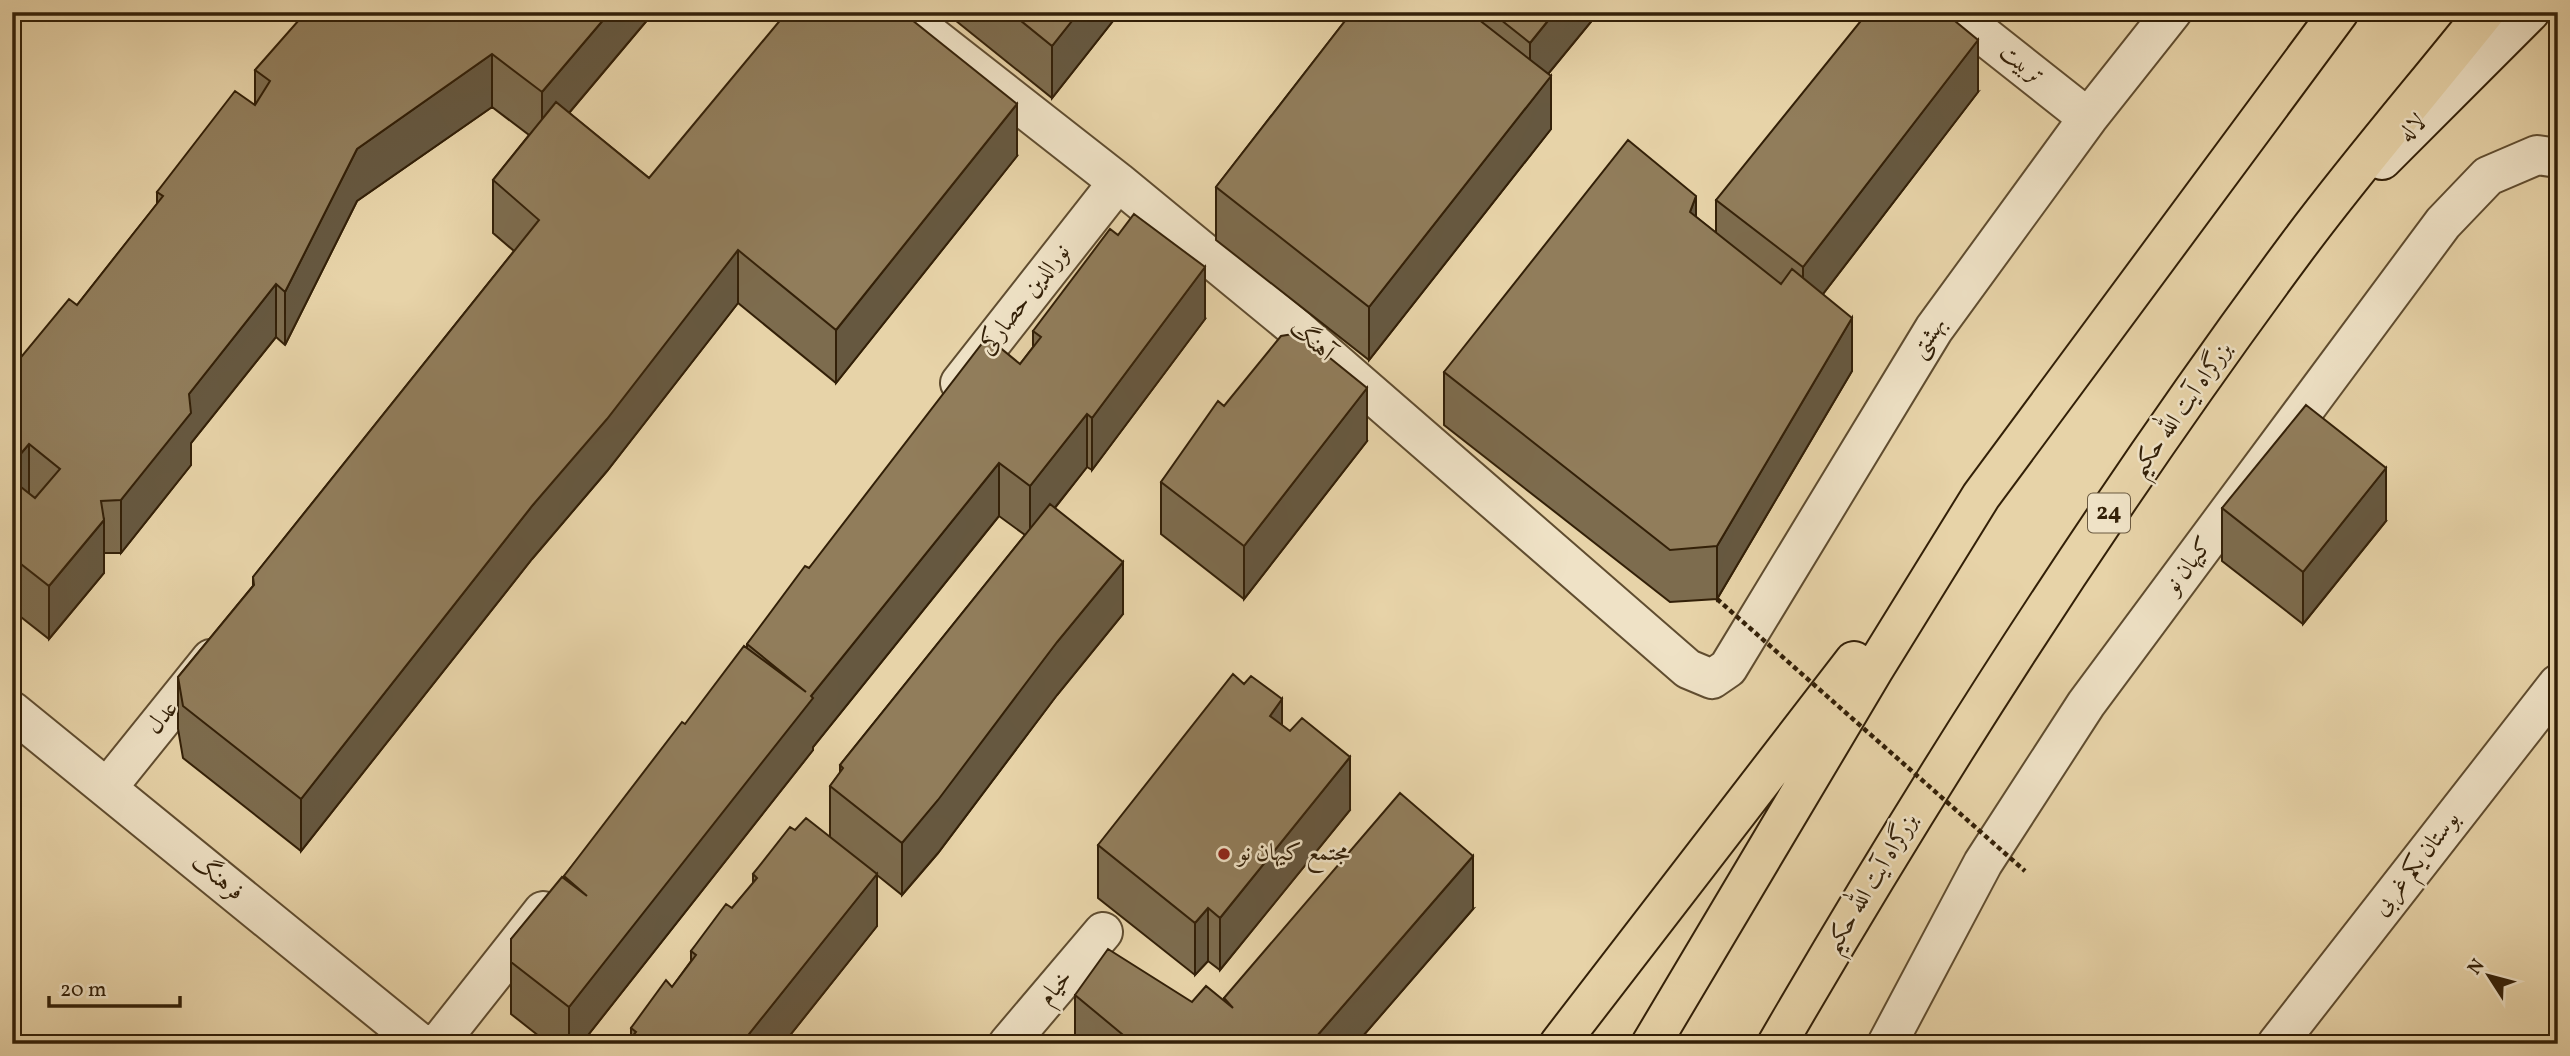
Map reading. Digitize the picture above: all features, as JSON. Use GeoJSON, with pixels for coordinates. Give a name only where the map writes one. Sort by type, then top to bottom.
{"type":"FeatureCollection","features":[{"type":"Feature","properties":{"kind":"highway"},"geometry":{"type":"LineString","coordinates":[[1559,1044],[1981,496],[2339,12]]}},
{"type":"Feature","properties":{"kind":"highway","name":"بزرگراه آیت الله حکیم"},"geometry":{"type":"LineString","coordinates":[[1777,1044],[1869,886],[2068,570],[2297,246],[2485,12]]}},
{"type":"Feature","properties":{"kind":"highway"},"geometry":{"type":"LineString","coordinates":[[1651,1044],[1874,669],[1981,496]]}},
{"type":"Feature","properties":{"kind":"highway"},"geometry":{"type":"LineString","coordinates":[[1799,1044],[1869,886]]}},
{"type":"Feature","properties":{"kind":"street","name":"آهنگ"},"geometry":{"type":"LineString","coordinates":[[901,12],[1118,182],[1298,330],[1688,669],[1712,679]]}},
{"type":"Feature","properties":{"kind":"street","name":"تربیت"},"geometry":{"type":"LineString","coordinates":[[1954,12],[2088,118]]}},
{"type":"Feature","properties":{"kind":"street","name":"بهشتی"},"geometry":{"type":"LineString","coordinates":[[1712,679],[1728,668],[1934,330],[2088,118],[2172,12]]}},
{"type":"Feature","properties":{"kind":"street","name":"لاله"},"geometry":{"type":"LineString","coordinates":[[2297,246],[2530,12]]}},
{"type":"Feature","properties":{"kind":"street","name":"کیهان نو"},"geometry":{"type":"LineString","coordinates":[[1887,1044],[1983,863],[2086,704],[2443,223],[2488,176],[2537,155],[2558,158]]}},
{"type":"Feature","properties":{"kind":"street","name":"نورالدین حصارکی"},"geometry":{"type":"LineString","coordinates":[[937,411],[1118,182]]}},
{"type":"Feature","properties":{"kind":"street","name":"عدل"},"geometry":{"type":"LineString","coordinates":[[107,788],[229,636]]}},
{"type":"Feature","properties":{"kind":"street","name":"بوستان یکم غربی"},"geometry":{"type":"LineString","coordinates":[[2277,1044],[2558,684]]}},
{"type":"Feature","properties":{"kind":"street","name":"فرهنگ"},"geometry":{"type":"LineString","coordinates":[[19,730],[107,788],[421,1044]]}},
{"type":"Feature","properties":{"kind":"street"},"geometry":{"type":"LineString","coordinates":[[438,1044],[567,880]]}},
{"type":"Feature","properties":{"kind":"street","name":"خیام"},"geometry":{"type":"LineString","coordinates":[[1009,1044],[1102,932]]}},
{"type":"Feature","properties":{"kind":"path"},"geometry":{"type":"LineString","coordinates":[[1717,599],[2025,871]]}},
{"type":"Feature","properties":{"kind":"building"},"geometry":{"type":"Polygon","coordinates":[[[306,12],[610,12],[542,92],[492,54],[357,149],[285,292],[276,284],[189,394],[191,413],[121,500],[101,501],[104,520],[49,586],[12,557],[12,480],[35,498],[60,469],[29,444],[12,464],[12,368],[69,299],[77,305],[163,196],[157,192],[235,91],[255,105],[270,81],[255,70],[306,12]]]}},
{"type":"Feature","properties":{"kind":"building"},"geometry":{"type":"Polygon","coordinates":[[[787,12],[902,12],[1017,104],[836,330],[738,250],[607,419],[532,506],[301,799],[183,706],[178,677],[254,585],[253,577],[539,220],[493,180],[556,102],[649,178],[787,12]]]}},
{"type":"Feature","properties":{"kind":"building"},"geometry":{"type":"Polygon","coordinates":[[[1010,12],[1079,12],[1052,46],[1010,12]]]}},
{"type":"Feature","properties":{"kind":"building"},"geometry":{"type":"Polygon","coordinates":[[[1352,12],[1469,12],[1551,76],[1369,307],[1216,187],[1352,12]]]}},
{"type":"Feature","properties":{"kind":"building"},"geometry":{"type":"Polygon","coordinates":[[[1491,12],[1555,12],[1530,43],[1491,12]]]}},
{"type":"Feature","properties":{"kind":"building"},"geometry":{"type":"Polygon","coordinates":[[[1868,12],[1944,12],[1978,40],[1803,267],[1716,200],[1868,12]]]}},
{"type":"Feature","properties":{"kind":"building"},"geometry":{"type":"Polygon","coordinates":[[[1628,140],[1696,196],[1690,212],[1781,284],[1792,269],[1852,318],[1717,546],[1670,550],[1444,372],[1628,140]]]}},
{"type":"Feature","properties":{"kind":"building"},"geometry":{"type":"Polygon","coordinates":[[[1134,214],[1205,267],[1092,418],[1087,414],[1030,486],[999,463],[811,696],[813,698],[569,1007],[511,962],[511,939],[562,877],[587,896],[564,876],[744,646],[806,692],[747,644],[805,566],[809,568],[987,337],[1020,364],[1041,337],[1033,331],[1110,229],[1118,235],[1134,214]]]}},
{"type":"Feature","properties":{"kind":"building"},"geometry":{"type":"Polygon","coordinates":[[[1299,333],[1367,388],[1244,546],[1161,482],[1218,401],[1224,406],[1281,336],[1299,333]]]}},
{"type":"Feature","properties":{"kind":"building"},"geometry":{"type":"Polygon","coordinates":[[[2306,405],[2386,468],[2303,572],[2222,508],[2306,405]]]}},
{"type":"Feature","properties":{"kind":"building"},"geometry":{"type":"Polygon","coordinates":[[[1050,504],[1123,562],[1057,642],[938,800],[902,843],[830,786],[843,768],[840,765],[1050,504]]]}},
{"type":"Feature","properties":{"kind":"building","name":"مجتمع کیهان نو"},"geometry":{"type":"Polygon","coordinates":[[[1233,674],[1244,684],[1251,676],[1282,699],[1270,716],[1290,731],[1302,718],[1350,757],[1220,918],[1208,908],[1195,923],[1098,845],[1233,674]]]}},
{"type":"Feature","properties":{"kind":"building"},"geometry":{"type":"Polygon","coordinates":[[[1400,793],[1473,856],[1310,1044],[1277,1044],[1269,1037],[1265,1044],[1134,1044],[1075,995],[1108,949],[1192,1002],[1206,986],[1233,1008],[1224,998],[1400,793]]]}},
{"type":"Feature","properties":{"kind":"building"},"geometry":{"type":"Polygon","coordinates":[[[806,818],[877,874],[741,1044],[626,1044],[636,1032],[631,1028],[666,980],[672,987],[696,955],[691,951],[726,904],[732,908],[757,878],[753,874],[790,827],[795,830],[806,818]]]}},
{"type":"Feature","properties":{"kind":"place","name":"مجتمع کیهان نو"},"geometry":{"type":"Point","coordinates":[1224,854]}}]}
